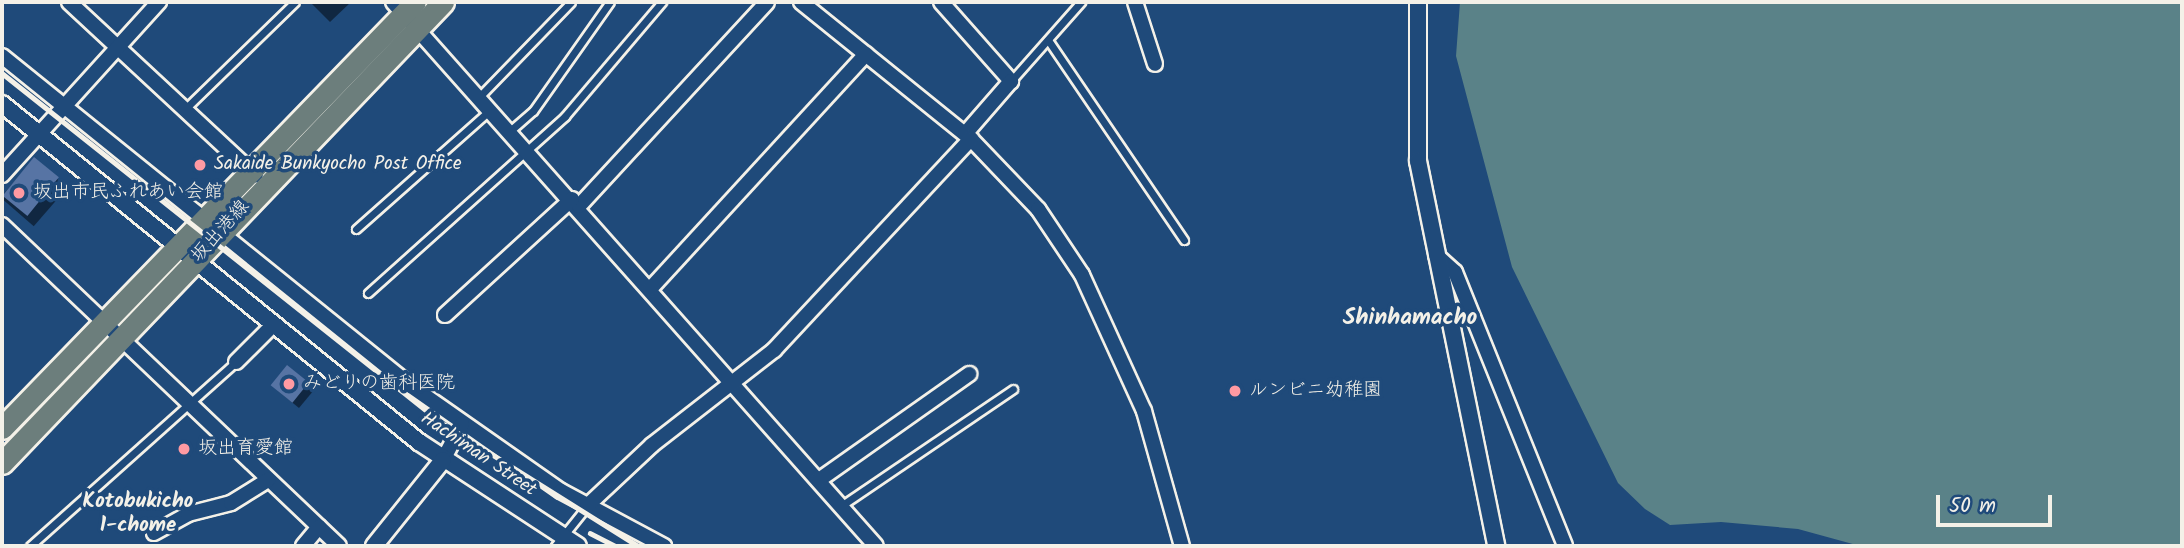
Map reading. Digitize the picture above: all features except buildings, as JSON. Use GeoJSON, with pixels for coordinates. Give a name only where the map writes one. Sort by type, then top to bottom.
{"type":"FeatureCollection","features":[{"type":"Feature","properties":{"kind":"main road","name":"坂出港線"},"geometry":{"type":"LineString","coordinates":[[2,428],[113,331],[187,256],[407,11],[443,2]]}},
{"type":"Feature","properties":{"kind":"main road","name":"坂出港線"},"geometry":{"type":"LineString","coordinates":[[2,463],[113,331]]}},
{"type":"Feature","properties":{"kind":"street"},"geometry":{"type":"LineString","coordinates":[[69,2],[118,44],[258,178]]}},
{"type":"Feature","properties":{"kind":"street"},"geometry":{"type":"LineString","coordinates":[[2,175],[118,44],[159,2]]}},
{"type":"Feature","properties":{"kind":"street"},"geometry":{"type":"LineString","coordinates":[[445,315],[576,202],[767,2]]}},
{"type":"Feature","properties":{"kind":"street"},"geometry":{"type":"LineString","coordinates":[[801,2],[968,137],[1038,209],[1082,275],[1144,411],[1182,546]]}},
{"type":"Feature","properties":{"kind":"street"},"geometry":{"type":"LineString","coordinates":[[587,506],[733,380],[780,344],[968,137],[1011,81],[942,2]]}},
{"type":"Feature","properties":{"kind":"street"},"geometry":{"type":"LineString","coordinates":[[1135,2],[1155,64]]}},
{"type":"Feature","properties":{"kind":"street"},"geometry":{"type":"LineString","coordinates":[[1418,2],[1414,105],[1436,255],[1496,546]]}},
{"type":"Feature","properties":{"kind":"street"},"geometry":{"type":"LineString","coordinates":[[407,11],[876,546]]}},
{"type":"Feature","properties":{"kind":"street"},"geometry":{"type":"LineString","coordinates":[[650,289],[866,54]]}},
{"type":"Feature","properties":{"kind":"street"},"geometry":{"type":"LineString","coordinates":[[2,56],[462,424],[587,506],[664,546]]}},
{"type":"Feature","properties":{"kind":"street","name":"Hachiman Street"},"geometry":{"type":"LineString","coordinates":[[2,104],[272,326],[443,460],[558,541],[578,546]]}},
{"type":"Feature","properties":{"kind":"street"},"geometry":{"type":"LineString","coordinates":[[2,225],[339,546]]}},
{"type":"Feature","properties":{"kind":"street"},"geometry":{"type":"LineString","coordinates":[[1436,255],[1455,272],[1565,546]]}},
{"type":"Feature","properties":{"kind":"street"},"geometry":{"type":"LineString","coordinates":[[236,362],[272,326]]}},
{"type":"Feature","properties":{"kind":"street"},"geometry":{"type":"LineString","coordinates":[[819,480],[969,374]]}},
{"type":"Feature","properties":{"kind":"street"},"geometry":{"type":"LineString","coordinates":[[374,546],[443,460],[462,424]]}},
{"type":"Feature","properties":{"kind":"street"},"geometry":{"type":"LineString","coordinates":[[154,533],[188,514],[231,503],[268,480]]}},
{"type":"Feature","properties":{"kind":"street"},"geometry":{"type":"LineString","coordinates":[[303,546],[319,527]]}},
{"type":"Feature","properties":{"kind":"lane"},"geometry":{"type":"LineString","coordinates":[[186,109],[295,2]]}},
{"type":"Feature","properties":{"kind":"lane"},"geometry":{"type":"LineString","coordinates":[[481,95],[571,2]]}},
{"type":"Feature","properties":{"kind":"lane"},"geometry":{"type":"LineString","coordinates":[[511,130],[541,100],[610,2]]}},
{"type":"Feature","properties":{"kind":"lane"},"geometry":{"type":"LineString","coordinates":[[368,293],[529,151],[662,2]]}},
{"type":"Feature","properties":{"kind":"lane"},"geometry":{"type":"LineString","coordinates":[[1011,81],[1081,2]]}},
{"type":"Feature","properties":{"kind":"lane"},"geometry":{"type":"LineString","coordinates":[[1048,40],[1184,240]]}},
{"type":"Feature","properties":{"kind":"lane"},"geometry":{"type":"LineString","coordinates":[[356,229],[492,108]]}},
{"type":"Feature","properties":{"kind":"lane"},"geometry":{"type":"LineString","coordinates":[[30,546],[188,402],[236,362]]}},
{"type":"Feature","properties":{"kind":"lane"},"geometry":{"type":"LineString","coordinates":[[841,506],[1013,389]]}},
{"type":"Feature","properties":{"kind":"lane"},"geometry":{"type":"LineString","coordinates":[[558,541],[587,506]]}},
{"type":"Feature","properties":{"kind":"green space"},"geometry":{"type":"Polygon","coordinates":[[[1460,2],[2182,2],[2182,546],[1860,546],[1798,529],[1721,522],[1670,525],[1645,509],[1618,483],[1512,267],[1456,56],[1460,2]]]}},
{"type":"Feature","properties":{"kind":"railway"},"geometry":{"type":"LineString","coordinates":[[2,73],[442,423],[638,546]]}},
{"type":"Feature","properties":{"kind":"railway"},"geometry":{"type":"LineString","coordinates":[[590,533],[615,546]]}},
{"type":"Feature","properties":{"kind":"place","name":"Sakaide Bunkyocho Post Office"},"geometry":{"type":"Point","coordinates":[200,165]}},
{"type":"Feature","properties":{"kind":"place","name":"坂出市民ふれあい会館"},"geometry":{"type":"Point","coordinates":[19,193]}},
{"type":"Feature","properties":{"kind":"place","name":"みどりの歯科医院"},"geometry":{"type":"Point","coordinates":[289,384]}},
{"type":"Feature","properties":{"kind":"place","name":"ルンビニ幼稚園"},"geometry":{"type":"Point","coordinates":[1235,391]}},
{"type":"Feature","properties":{"kind":"place","name":"坂出育愛館"},"geometry":{"type":"Point","coordinates":[184,449]}},
{"type":"Feature","properties":{"kind":"district","name":"Shinhamacho"},"geometry":{"type":"Point","coordinates":[1410,318]}},
{"type":"Feature","properties":{"kind":"district","name":"Kotobukicho 1-chome"},"geometry":{"type":"Point","coordinates":[138,514]}}]}
